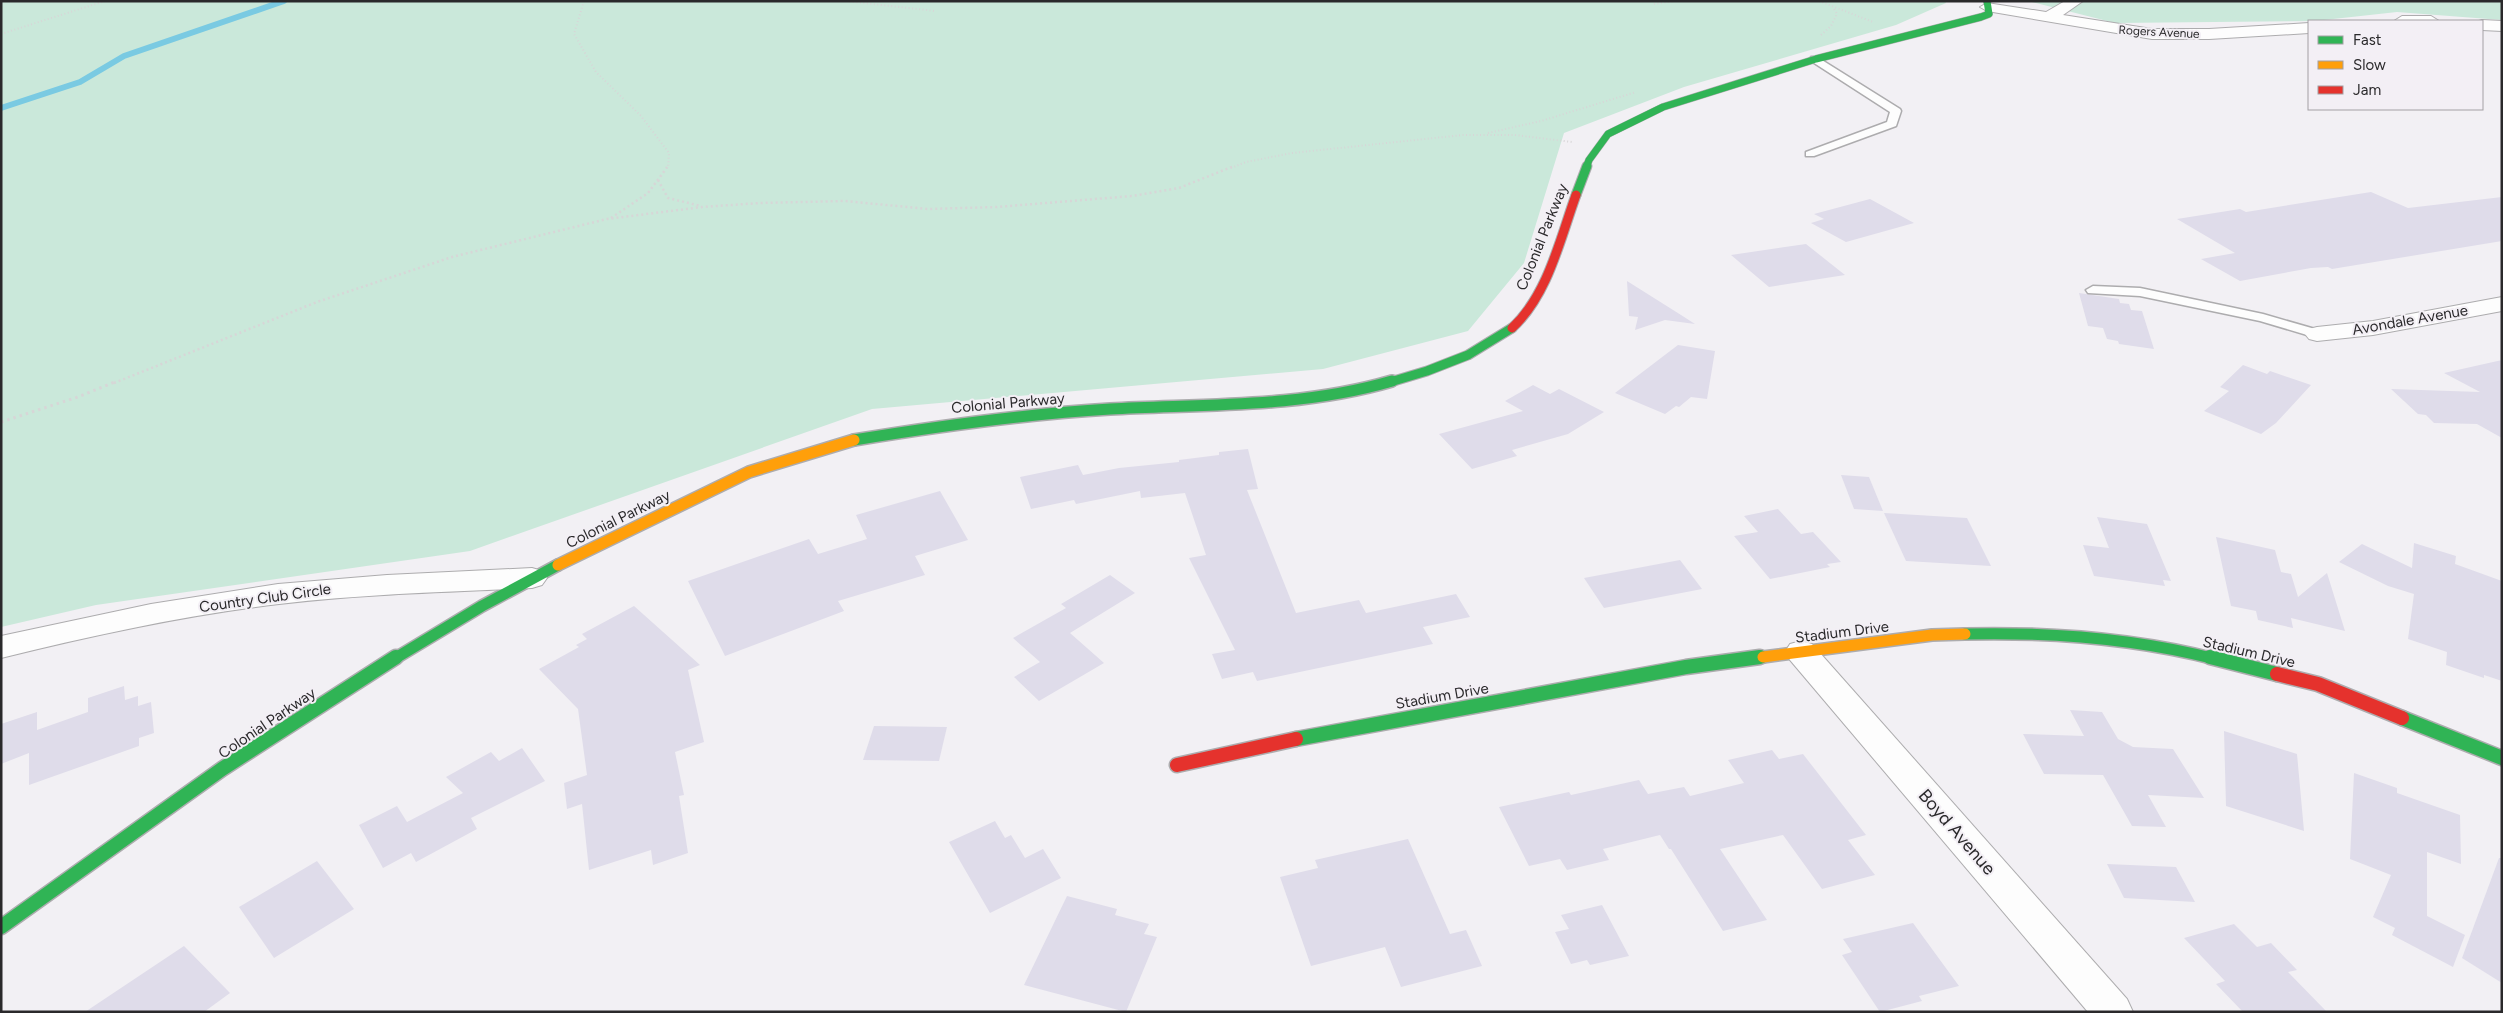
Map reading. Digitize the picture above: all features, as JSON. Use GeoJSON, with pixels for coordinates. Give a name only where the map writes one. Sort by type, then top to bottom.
{"type":"FeatureCollection","features":[{"type":"Feature","properties":{"kind":"street"},"geometry":{"type":"LineString","coordinates":[[2047,18],[2076,1]]}},
{"type":"Feature","properties":{"kind":"street","name":"Colonial Parkway"},"geometry":{"type":"LineString","coordinates":[[1,927],[98,855],[297,719],[434,633],[532,578],[749,472],[863,437],[952,424],[1109,409],[1252,405],[1307,398],[1379,385],[1427,371],[1468,355],[1521,322],[1539,290],[1589,160],[1598,145],[1608,134],[1663,107],[1814,60],[1981,18],[1989,14],[1987,4]]}},
{"type":"Feature","properties":{"kind":"street","name":"Rogers Avenue"},"geometry":{"type":"LineString","coordinates":[[1987,4],[2047,18],[2152,34],[2209,34],[2308,28]]}},
{"type":"Feature","properties":{"kind":"street"},"geometry":{"type":"LineString","coordinates":[[2483,25],[2502,26]]}},
{"type":"Feature","properties":{"kind":"street","name":"Avondale Avenue"},"geometry":{"type":"LineString","coordinates":[[2317,334],[2373,328],[2502,304]]}},
{"type":"Feature","properties":{"kind":"street","name":"Country Club Circle"},"geometry":{"type":"LineString","coordinates":[[1,647],[48,635],[242,599],[336,588],[532,578]]}},
{"type":"Feature","properties":{"kind":"street","name":"Stadium Drive"},"geometry":{"type":"LineString","coordinates":[[1177,765],[1357,727],[1686,667],[1932,635],[2008,632],[2074,636],[2172,649],[2318,684],[2502,758]]}},
{"type":"Feature","properties":{"kind":"street","name":"Boyd Avenue"},"geometry":{"type":"LineString","coordinates":[[1801,652],[2113,1012]]}},
{"type":"Feature","properties":{"kind":"lane"},"geometry":{"type":"LineString","coordinates":[[1810,154],[1892,124],[1896,111],[1814,60]]}},
{"type":"Feature","properties":{"kind":"lane"},"geometry":{"type":"LineString","coordinates":[[2093,290],[2140,292],[2263,318],[2317,334]]}},
{"type":"Feature","properties":{"kind":"path"},"geometry":{"type":"LineString","coordinates":[[1,34],[105,1]]}},
{"type":"Feature","properties":{"kind":"path"},"geometry":{"type":"LineString","coordinates":[[584,1],[574,34],[596,72],[641,116],[669,153],[668,168],[648,193],[607,219]]}},
{"type":"Feature","properties":{"kind":"path"},"geometry":{"type":"LineString","coordinates":[[846,1],[935,11]]}},
{"type":"Feature","properties":{"kind":"path"},"geometry":{"type":"LineString","coordinates":[[1654,4],[1674,1]]}},
{"type":"Feature","properties":{"kind":"path"},"geometry":{"type":"LineString","coordinates":[[1819,1],[1914,36]]}},
{"type":"Feature","properties":{"kind":"path"},"geometry":{"type":"LineString","coordinates":[[1,422],[78,397],[317,302],[452,257],[607,219],[702,207],[845,200],[928,209],[997,207],[1132,196],[1196,182],[1246,162],[1292,153],[1463,135],[1516,135],[1598,145]]}},
{"type":"Feature","properties":{"kind":"path"},"geometry":{"type":"LineString","coordinates":[[658,180],[668,198],[702,207]]}},
{"type":"Feature","properties":{"kind":"green space"},"geometry":{"type":"Polygon","coordinates":[[[1,1],[1945,1],[1946,3],[1896,25],[1684,87],[1564,133],[1524,263],[1468,331],[1323,369],[872,409],[470,551],[96,605],[1,627],[1,1]]]}},
{"type":"Feature","properties":{"kind":"green space"},"geometry":{"type":"Polygon","coordinates":[[[2028,1],[2502,1],[2502,20],[2397,12],[2308,21],[2115,23],[2028,1]]]}},
{"type":"Feature","properties":{"kind":"building"},"geometry":{"type":"Polygon","coordinates":[[[2371,192],[2408,208],[2502,197],[2502,241],[2332,269],[2328,267],[2311,268],[2240,281],[2201,259],[2235,253],[2177,219],[2240,209],[2246,212],[2371,192]]]}},
{"type":"Feature","properties":{"kind":"building"},"geometry":{"type":"Polygon","coordinates":[[[1870,199],[1914,223],[1846,242],[1811,223],[1824,219],[1814,214],[1870,199]]]}},
{"type":"Feature","properties":{"kind":"building"},"geometry":{"type":"Polygon","coordinates":[[[1806,244],[1845,275],[1769,287],[1731,255],[1806,244]]]}},
{"type":"Feature","properties":{"kind":"building"},"geometry":{"type":"Polygon","coordinates":[[[1627,281],[1695,324],[1665,320],[1635,330],[1638,317],[1629,316],[1627,281]]]}},
{"type":"Feature","properties":{"kind":"building"},"geometry":{"type":"Polygon","coordinates":[[[2079,293],[2119,299],[2120,303],[2129,304],[2131,310],[2142,311],[2154,349],[2119,344],[2118,341],[2107,339],[2103,328],[2088,326],[2079,293]]]}},
{"type":"Feature","properties":{"kind":"building"},"geometry":{"type":"Polygon","coordinates":[[[1678,345],[1715,351],[1707,399],[1691,397],[1679,407],[1676,406],[1665,414],[1615,393],[1678,345]]]}},
{"type":"Feature","properties":{"kind":"building"},"geometry":{"type":"Polygon","coordinates":[[[2502,360],[2502,438],[2477,424],[2434,423],[2426,415],[2418,414],[2391,389],[2480,392],[2444,373],[2502,360]]]}},
{"type":"Feature","properties":{"kind":"building"},"geometry":{"type":"Polygon","coordinates":[[[2243,365],[2267,374],[2270,371],[2311,385],[2276,423],[2261,434],[2204,411],[2229,391],[2220,387],[2243,365]]]}},
{"type":"Feature","properties":{"kind":"building"},"geometry":{"type":"Polygon","coordinates":[[[1533,385],[1550,394],[1559,389],[1604,412],[1568,434],[1512,450],[1517,456],[1472,469],[1439,434],[1523,411],[1505,401],[1533,385]]]}},
{"type":"Feature","properties":{"kind":"building"},"geometry":{"type":"Polygon","coordinates":[[[1248,449],[1258,489],[1247,490],[1296,613],[1359,600],[1366,613],[1456,594],[1470,617],[1423,627],[1433,644],[1257,681],[1253,672],[1222,679],[1212,654],[1235,650],[1189,558],[1206,555],[1185,493],[1141,498],[1140,491],[1076,504],[1074,500],[1031,509],[1020,477],[1078,465],[1083,475],[1119,468],[1179,462],[1179,460],[1219,455],[1219,452],[1248,449]]]}},
{"type":"Feature","properties":{"kind":"building"},"geometry":{"type":"Polygon","coordinates":[[[1841,475],[1869,477],[1883,511],[1854,509],[1841,475]]]}},
{"type":"Feature","properties":{"kind":"building"},"geometry":{"type":"Polygon","coordinates":[[[940,491],[968,540],[915,556],[925,575],[838,601],[844,611],[725,656],[688,581],[809,539],[818,554],[867,539],[856,515],[940,491]]]}},
{"type":"Feature","properties":{"kind":"building"},"geometry":{"type":"Polygon","coordinates":[[[1778,509],[1801,534],[1813,532],[1841,562],[1827,564],[1830,567],[1770,579],[1734,536],[1758,532],[1744,516],[1778,509]]]}},
{"type":"Feature","properties":{"kind":"building"},"geometry":{"type":"Polygon","coordinates":[[[1884,513],[1967,518],[1991,566],[1906,561],[1884,513]]]}},
{"type":"Feature","properties":{"kind":"building"},"geometry":{"type":"Polygon","coordinates":[[[2097,517],[2147,524],[2171,581],[2163,580],[2165,586],[2094,576],[2083,545],[2109,548],[2097,517]]]}},
{"type":"Feature","properties":{"kind":"building"},"geometry":{"type":"Polygon","coordinates":[[[2216,537],[2275,550],[2281,572],[2291,574],[2298,597],[2327,573],[2345,631],[2291,618],[2293,628],[2258,620],[2256,611],[2231,606],[2216,537]]]}},
{"type":"Feature","properties":{"kind":"building"},"geometry":{"type":"Polygon","coordinates":[[[2414,543],[2456,556],[2455,564],[2502,581],[2502,681],[2484,675],[2484,678],[2446,665],[2447,652],[2408,639],[2414,594],[2388,586],[2339,562],[2362,544],[2412,568],[2414,543]]]}},
{"type":"Feature","properties":{"kind":"building"},"geometry":{"type":"Polygon","coordinates":[[[1680,560],[1702,589],[1604,608],[1584,578],[1680,560]]]}},
{"type":"Feature","properties":{"kind":"building"},"geometry":{"type":"Polygon","coordinates":[[[1110,575],[1135,593],[1070,633],[1104,663],[1039,701],[1014,677],[1040,662],[1013,638],[1066,608],[1061,604],[1110,575]]]}},
{"type":"Feature","properties":{"kind":"building"},"geometry":{"type":"Polygon","coordinates":[[[634,606],[700,665],[688,670],[704,742],[675,752],[684,795],[679,796],[688,853],[653,865],[651,850],[589,870],[582,804],[567,809],[564,783],[587,775],[578,709],[539,669],[579,647],[576,645],[587,639],[582,634],[634,606]]]}},
{"type":"Feature","properties":{"kind":"building"},"geometry":{"type":"Polygon","coordinates":[[[124,686],[125,700],[138,696],[138,706],[151,702],[154,733],[139,738],[139,746],[29,785],[29,753],[1,764],[1,724],[37,712],[37,730],[88,712],[88,698],[124,686]]]}},
{"type":"Feature","properties":{"kind":"building"},"geometry":{"type":"Polygon","coordinates":[[[2070,710],[2102,712],[2118,739],[2133,747],[2173,749],[2204,798],[2148,795],[2166,827],[2132,826],[2103,775],[2044,774],[2023,734],[2084,736],[2070,710]]]}},
{"type":"Feature","properties":{"kind":"building"},"geometry":{"type":"Polygon","coordinates":[[[874,726],[947,727],[939,761],[863,760],[874,726]]]}},
{"type":"Feature","properties":{"kind":"building"},"geometry":{"type":"Polygon","coordinates":[[[2224,731],[2297,754],[2304,831],[2226,806],[2224,731]]]}},
{"type":"Feature","properties":{"kind":"building"},"geometry":{"type":"Polygon","coordinates":[[[522,748],[545,781],[471,818],[477,829],[416,862],[411,853],[383,868],[359,825],[397,806],[407,822],[463,793],[446,777],[491,752],[499,761],[522,748]]]}},
{"type":"Feature","properties":{"kind":"building"},"geometry":{"type":"Polygon","coordinates":[[[1772,750],[1779,759],[1803,754],[1866,835],[1848,840],[1875,875],[1822,889],[1783,835],[1720,849],[1767,920],[1723,931],[1671,849],[1669,849],[1660,835],[1603,849],[1609,860],[1567,870],[1560,859],[1529,866],[1499,807],[1569,792],[1571,795],[1639,780],[1648,794],[1684,787],[1690,796],[1744,783],[1728,760],[1772,750]]]}},
{"type":"Feature","properties":{"kind":"building"},"geometry":{"type":"Polygon","coordinates":[[[2354,773],[2397,788],[2397,793],[2460,815],[2461,864],[2427,852],[2427,916],[2465,935],[2453,967],[2392,935],[2395,928],[2373,917],[2391,875],[2350,859],[2354,773]]]}},
{"type":"Feature","properties":{"kind":"building"},"geometry":{"type":"Polygon","coordinates":[[[995,821],[1005,838],[1011,835],[1025,858],[1043,849],[1061,878],[990,913],[949,842],[995,821]]]}},
{"type":"Feature","properties":{"kind":"building"},"geometry":{"type":"Polygon","coordinates":[[[1408,839],[1450,934],[1466,930],[1482,966],[1401,987],[1385,947],[1311,966],[1280,877],[1318,868],[1315,860],[1408,839]]]}},
{"type":"Feature","properties":{"kind":"building"},"geometry":{"type":"Polygon","coordinates":[[[2499,858],[2502,858],[2502,983],[2462,958],[2499,858]]]}},
{"type":"Feature","properties":{"kind":"building"},"geometry":{"type":"Polygon","coordinates":[[[317,861],[354,909],[274,958],[239,907],[317,861]]]}},
{"type":"Feature","properties":{"kind":"building"},"geometry":{"type":"Polygon","coordinates":[[[2107,864],[2176,867],[2195,902],[2124,898],[2107,864]]]}},
{"type":"Feature","properties":{"kind":"building"},"geometry":{"type":"Polygon","coordinates":[[[1067,896],[1117,909],[1115,915],[1149,924],[1144,934],[1157,937],[1126,1012],[1024,985],[1067,896]]]}},
{"type":"Feature","properties":{"kind":"building"},"geometry":{"type":"Polygon","coordinates":[[[1602,905],[1629,956],[1590,965],[1587,960],[1571,964],[1555,932],[1569,929],[1561,915],[1602,905]]]}},
{"type":"Feature","properties":{"kind":"building"},"geometry":{"type":"Polygon","coordinates":[[[1913,923],[1959,986],[1919,996],[1922,1001],[1880,1012],[1842,955],[1852,952],[1843,939],[1913,923]]]}},
{"type":"Feature","properties":{"kind":"building"},"geometry":{"type":"Polygon","coordinates":[[[2234,924],[2257,947],[2271,943],[2297,970],[2288,972],[2327,1012],[2243,1012],[2216,984],[2225,981],[2184,938],[2234,924]]]}},
{"type":"Feature","properties":{"kind":"building"},"geometry":{"type":"Polygon","coordinates":[[[184,946],[230,993],[204,1012],[85,1012],[184,946]]]}},
{"type":"Feature","properties":{"kind":"waterway"},"geometry":{"type":"LineString","coordinates":[[1,108],[80,82],[124,56],[284,1]]}},
{"type":"Feature","properties":{"kind":"traffic: fast"},"geometry":{"type":"LineString","coordinates":[[1576,195],[1589,160],[1608,134],[1663,107],[1816,59],[1981,17],[1989,14],[1987,1]]}},
{"type":"Feature","properties":{"kind":"traffic: fast"},"geometry":{"type":"LineString","coordinates":[[854,440],[952,424],[1109,409],[1252,405],[1307,398],[1379,385],[1427,371],[1468,355],[1512,328]]}},
{"type":"Feature","properties":{"kind":"traffic: fast"},"geometry":{"type":"LineString","coordinates":[[1,927],[177,800],[313,709],[457,620],[558,565]]}},
{"type":"Feature","properties":{"kind":"traffic: fast"},"geometry":{"type":"LineString","coordinates":[[1965,634],[2043,634],[2147,644],[2277,674]]}},
{"type":"Feature","properties":{"kind":"traffic: fast"},"geometry":{"type":"LineString","coordinates":[[1296,739],[1686,667],[1763,657]]}},
{"type":"Feature","properties":{"kind":"traffic: fast"},"geometry":{"type":"LineString","coordinates":[[2402,718],[2502,758]]}},
{"type":"Feature","properties":{"kind":"traffic: slow"},"geometry":{"type":"LineString","coordinates":[[558,565],[749,472],[854,440]]}},
{"type":"Feature","properties":{"kind":"traffic: slow"},"geometry":{"type":"LineString","coordinates":[[1763,657],[1932,635],[1965,634]]}},
{"type":"Feature","properties":{"kind":"traffic: jam"},"geometry":{"type":"LineString","coordinates":[[1512,328],[1522,319],[1541,287],[1576,195]]}},
{"type":"Feature","properties":{"kind":"traffic: jam"},"geometry":{"type":"LineString","coordinates":[[2277,674],[2318,684],[2402,718]]}},
{"type":"Feature","properties":{"kind":"traffic: jam"},"geometry":{"type":"LineString","coordinates":[[1177,765],[1296,739]]}}]}
